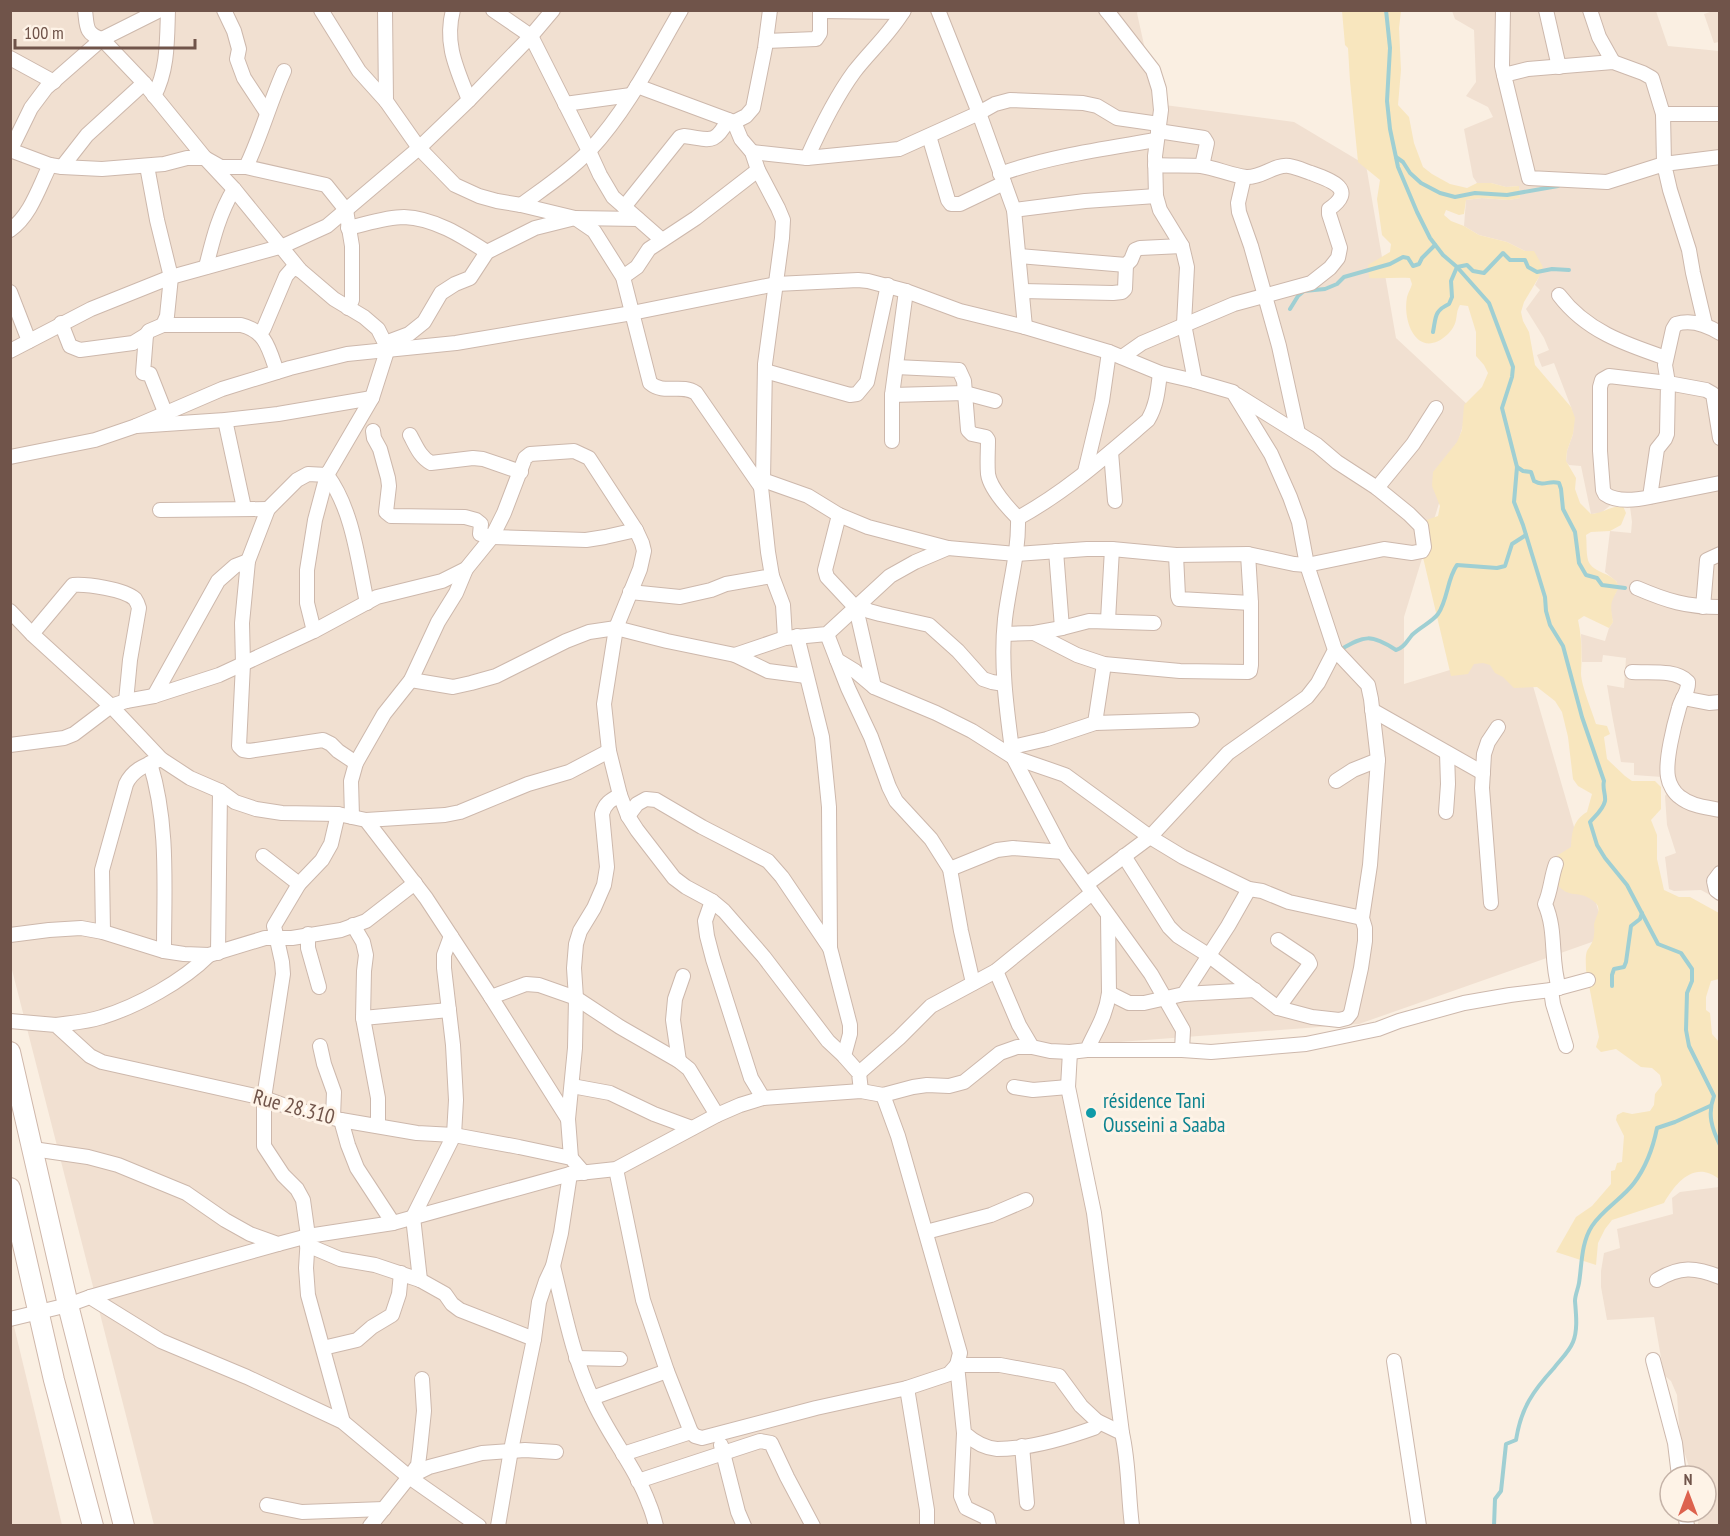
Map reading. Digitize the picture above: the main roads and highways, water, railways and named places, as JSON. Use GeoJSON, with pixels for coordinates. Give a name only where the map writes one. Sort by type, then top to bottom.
{"type":"FeatureCollection","features":[{"type":"Feature","properties":{"kind":"main road"},"geometry":{"type":"LineString","coordinates":[[10,1052],[68,1305],[124,1526]]}},
{"type":"Feature","properties":{"kind":"main road"},"geometry":{"type":"LineString","coordinates":[[10,1188],[54,1380],[93,1526]]}},
{"type":"Feature","properties":{"kind":"waterway"},"geometry":{"type":"LineString","coordinates":[[1386,10],[1390,48],[1387,101],[1398,167],[1430,238],[1489,303],[1513,367],[1502,408],[1517,467],[1514,502],[1545,597],[1550,625],[1563,646],[1582,717],[1604,781],[1604,804],[1590,822],[1597,845],[1627,885],[1658,944],[1681,953],[1692,969],[1692,981],[1687,993],[1686,1030],[1689,1046],[1714,1096],[1711,1121],[1720,1145]]}},
{"type":"Feature","properties":{"kind":"waterway"},"geometry":{"type":"LineString","coordinates":[[1396,157],[1421,183],[1440,193],[1455,197],[1475,193],[1507,195],[1558,186]]}},
{"type":"Feature","properties":{"kind":"waterway"},"geometry":{"type":"LineString","coordinates":[[1290,309],[1304,291],[1325,289],[1337,284],[1344,277],[1390,264],[1403,257],[1408,258],[1413,266],[1419,264],[1435,245]]}},
{"type":"Feature","properties":{"kind":"waterway"},"geometry":{"type":"LineString","coordinates":[[1433,332],[1438,312],[1449,304],[1452,297],[1451,281],[1457,267],[1467,265],[1473,271],[1484,273],[1503,253],[1510,260],[1525,260],[1528,267],[1537,272],[1552,269],[1569,270]]}},
{"type":"Feature","properties":{"kind":"waterway"},"geometry":{"type":"LineString","coordinates":[[1517,467],[1531,472],[1534,481],[1538,483],[1559,483],[1563,509],[1575,532],[1579,563],[1586,575],[1597,578],[1602,585],[1625,588]]}},
{"type":"Feature","properties":{"kind":"waterway"},"geometry":{"type":"LineString","coordinates":[[1340,650],[1356,641],[1368,638],[1380,641],[1396,650],[1401,648],[1412,635],[1438,614],[1457,565],[1497,568],[1505,566],[1512,544],[1526,535]]}},
{"type":"Feature","properties":{"kind":"waterway"},"geometry":{"type":"LineString","coordinates":[[1612,986],[1614,969],[1624,967],[1626,962],[1631,926],[1640,919],[1642,913]]}},
{"type":"Feature","properties":{"kind":"waterway"},"geometry":{"type":"LineString","coordinates":[[1494,1526],[1495,1499],[1501,1491],[1506,1444],[1516,1440],[1521,1418],[1529,1401],[1540,1384],[1567,1353],[1575,1337],[1575,1299],[1588,1233],[1596,1220],[1629,1189],[1638,1177],[1648,1157],[1657,1128],[1710,1106]]}},
{"type":"Feature","properties":{"kind":"place","name":"résidence Tani Ousseini a Saaba"},"geometry":{"type":"Point","coordinates":[1091,1113]}}]}
